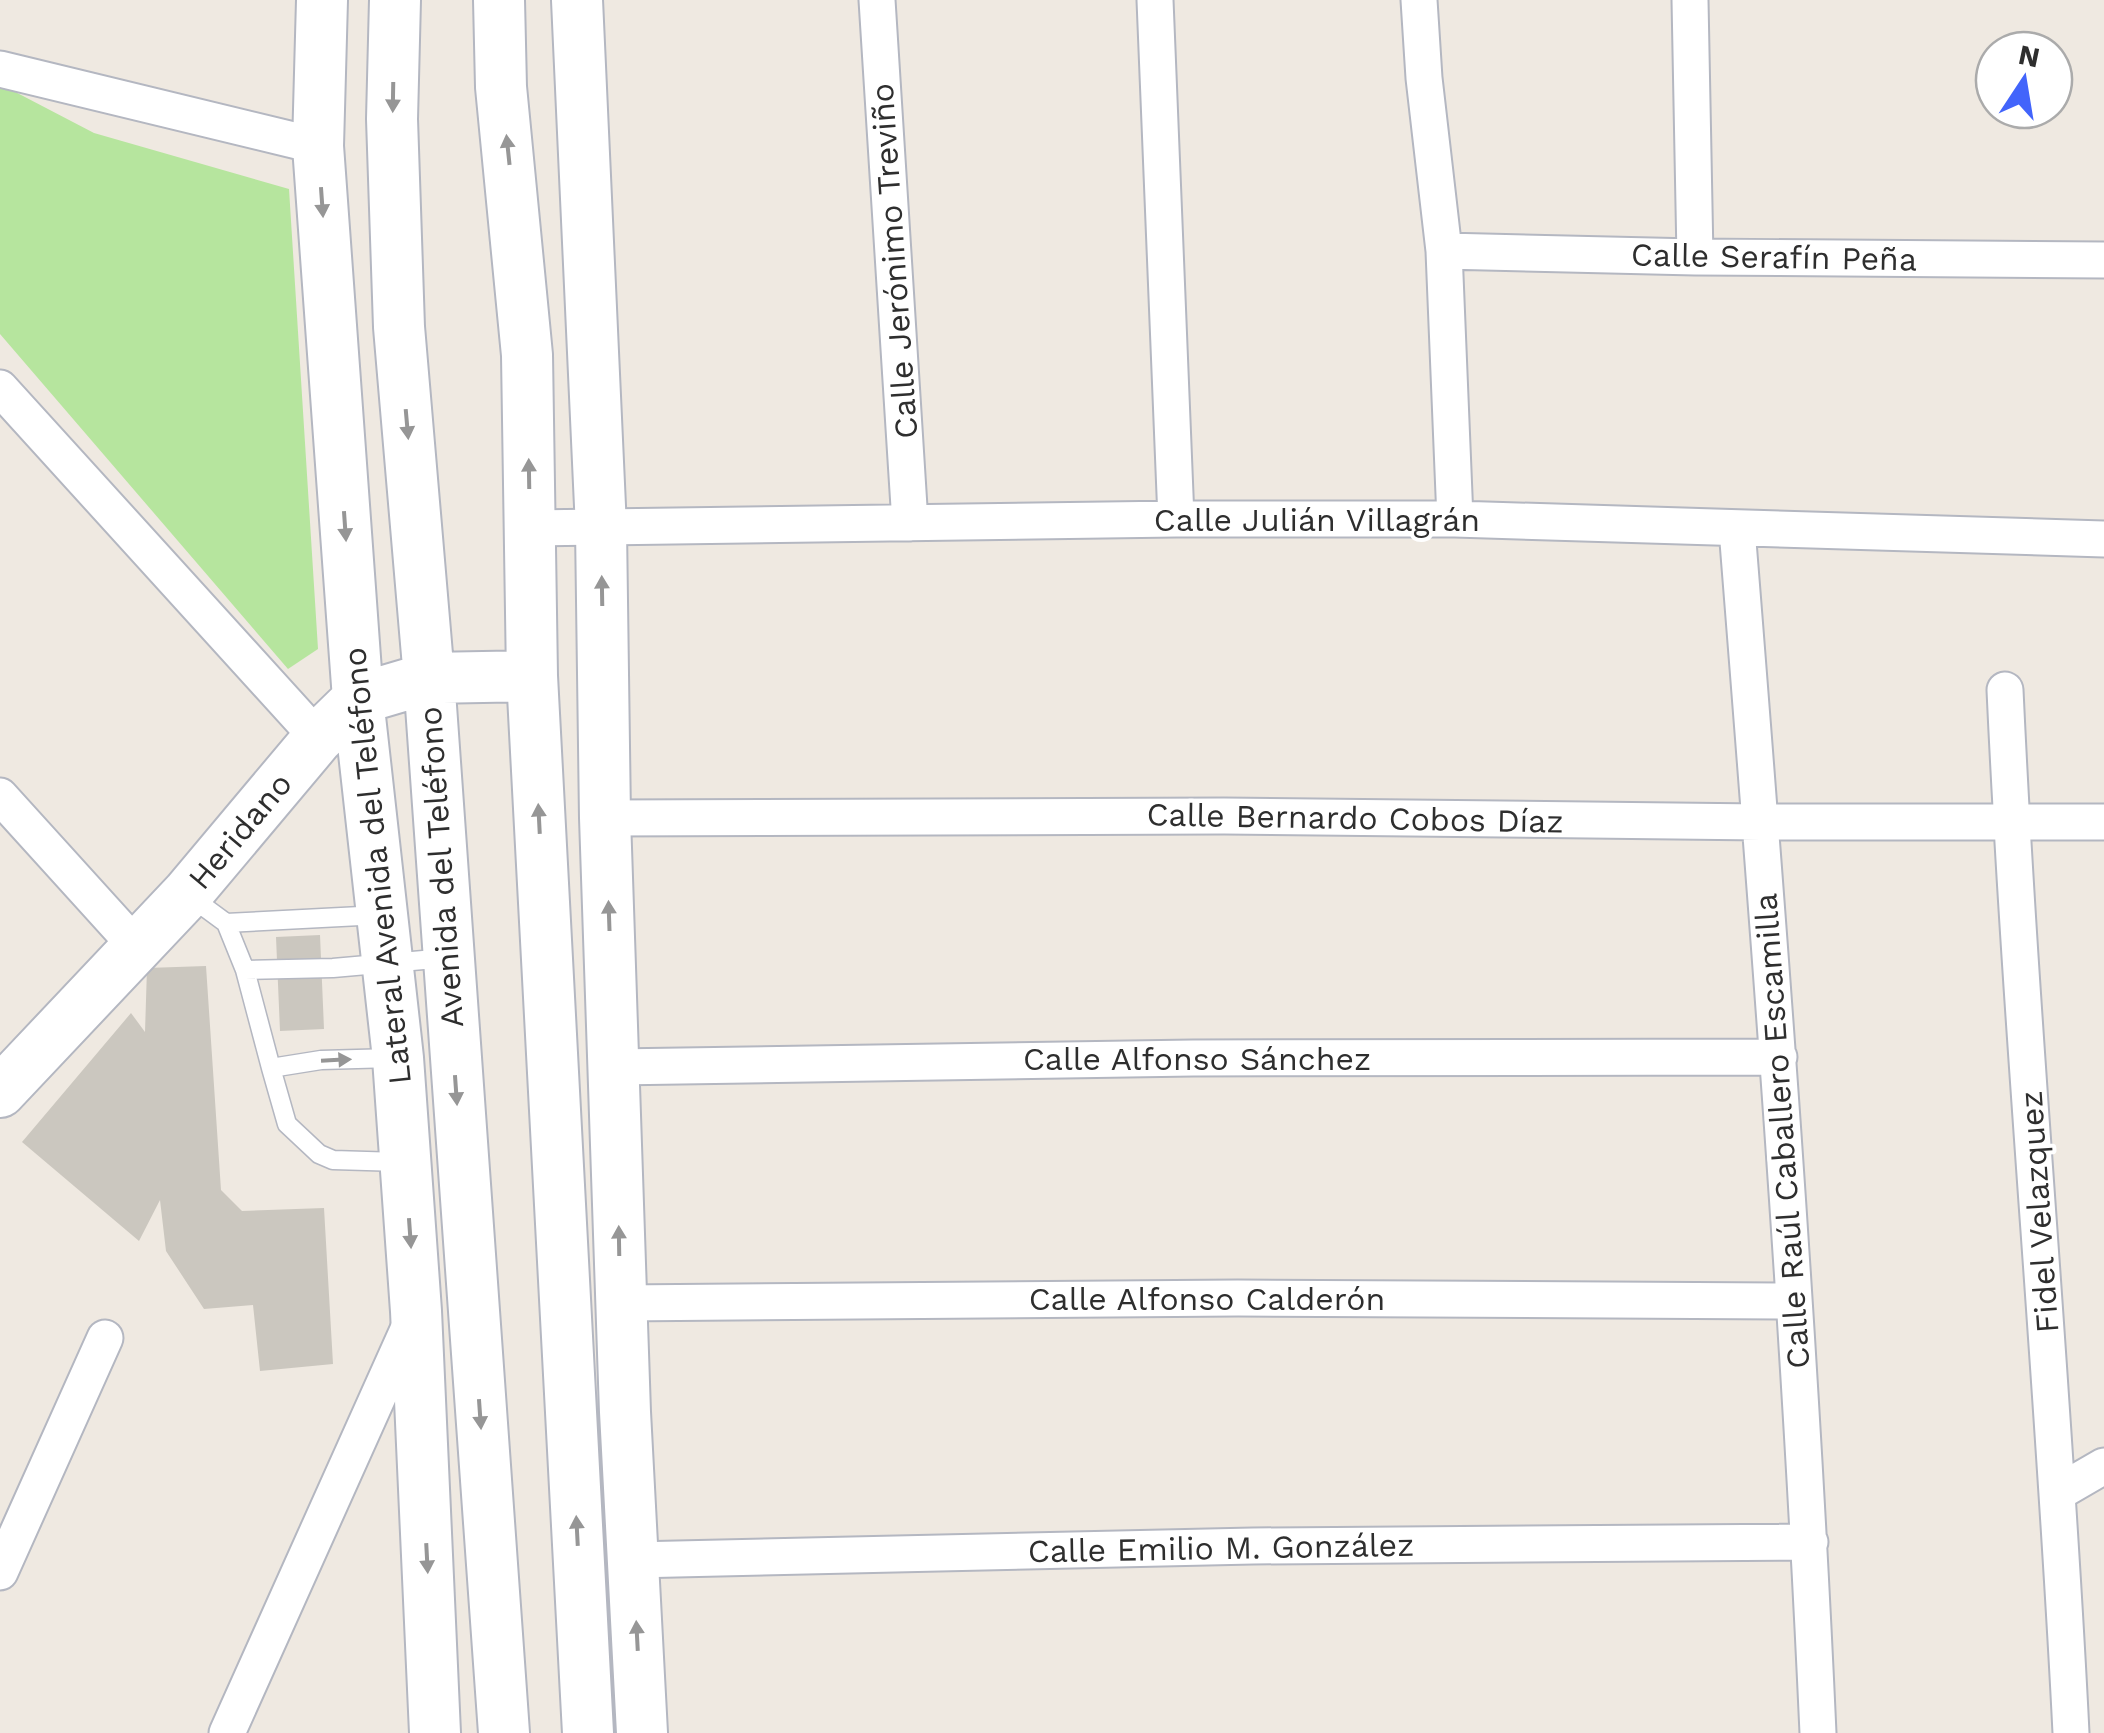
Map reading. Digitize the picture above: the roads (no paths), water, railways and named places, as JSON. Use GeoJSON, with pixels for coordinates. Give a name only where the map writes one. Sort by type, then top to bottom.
{"type":"FeatureCollection","features":[{"type":"Feature","properties":{"kind":"street","name":"Lateral Avenida del Teléfono"},"geometry":{"type":"LineString","coordinates":[[322,0],[318,146],[358,698],[398,1058],[416,1311],[435,1733]]}},
{"type":"Feature","properties":{"kind":"street","name":"Avenida del Teléfono"},"geometry":{"type":"LineString","coordinates":[[395,0],[395,260],[429,678],[504,1733]]}},
{"type":"Feature","properties":{"kind":"street"},"geometry":{"type":"LineString","coordinates":[[499,0],[501,87],[527,355],[532,676],[588,1733]]}},
{"type":"Feature","properties":{"kind":"street"},"geometry":{"type":"LineString","coordinates":[[577,0],[601,528],[624,1412],[642,1733]]}},
{"type":"Feature","properties":{"kind":"street","name":"Calle Jerónimo Treviño"},"geometry":{"type":"LineString","coordinates":[[877,0],[910,523]]}},
{"type":"Feature","properties":{"kind":"street"},"geometry":{"type":"LineString","coordinates":[[1156,0],[1176,518]]}},
{"type":"Feature","properties":{"kind":"street"},"geometry":{"type":"LineString","coordinates":[[1418,0],[1444,250],[1454,519]]}},
{"type":"Feature","properties":{"kind":"street"},"geometry":{"type":"LineString","coordinates":[[1690,0],[1695,257]]}},
{"type":"Feature","properties":{"kind":"street"},"geometry":{"type":"LineString","coordinates":[[0,68],[318,146]]}},
{"type":"Feature","properties":{"kind":"street","name":"Calle Serafín Peña"},"geometry":{"type":"LineString","coordinates":[[1444,250],[1695,257],[2104,260]]}},
{"type":"Feature","properties":{"kind":"street"},"geometry":{"type":"LineString","coordinates":[[0,388],[318,738]]}},
{"type":"Feature","properties":{"kind":"street","name":"Calle Julián Villagrán"},"geometry":{"type":"LineString","coordinates":[[530,528],[1176,518],[1454,519],[2104,539]]}},
{"type":"Feature","properties":{"kind":"street","name":"Calle Raúl Caballero Escamilla"},"geometry":{"type":"LineString","coordinates":[[1738,529],[1779,1057],[1810,1542],[1818,1733]]}},
{"type":"Feature","properties":{"kind":"street","name":"Heridano"},"geometry":{"type":"LineString","coordinates":[[0,1092],[136,946],[207,908],[318,738],[358,698],[429,678],[532,676]]}},
{"type":"Feature","properties":{"kind":"street","name":"Fidel Velazquez"},"geometry":{"type":"LineString","coordinates":[[2005,690],[2059,1492],[2071,1733]]}},
{"type":"Feature","properties":{"kind":"street"},"geometry":{"type":"LineString","coordinates":[[0,796],[136,946]]}},
{"type":"Feature","properties":{"kind":"street","name":"Calle Bernardo Cobos Díaz"},"geometry":{"type":"LineString","coordinates":[[606,818],[1224,816],[2104,822]]}},
{"type":"Feature","properties":{"kind":"street","name":"Calle Alfonso Sánchez"},"geometry":{"type":"LineString","coordinates":[[615,1066],[1193,1058],[1779,1057]]}},
{"type":"Feature","properties":{"kind":"street","name":"Calle Alfonso Calderón"},"geometry":{"type":"LineString","coordinates":[[620,1303],[1238,1298],[1794,1302]]}},
{"type":"Feature","properties":{"kind":"street"},"geometry":{"type":"LineString","coordinates":[[226,1733],[416,1311]]}},
{"type":"Feature","properties":{"kind":"street"},"geometry":{"type":"LineString","coordinates":[[0,1572],[105,1338]]}},
{"type":"Feature","properties":{"kind":"street"},"geometry":{"type":"LineString","coordinates":[[570,1413],[624,1412]]}},
{"type":"Feature","properties":{"kind":"street"},"geometry":{"type":"LineString","coordinates":[[2059,1492],[2104,1466]]}},
{"type":"Feature","properties":{"kind":"street","name":"Calle Emilio M. González"},"geometry":{"type":"LineString","coordinates":[[633,1560],[1254,1546],[1810,1542]]}},
{"type":"Feature","properties":{"kind":"lane"},"geometry":{"type":"LineString","coordinates":[[207,908],[383,915]]}},
{"type":"Feature","properties":{"kind":"lane"},"geometry":{"type":"LineString","coordinates":[[207,908],[245,970],[287,1124],[319,1154],[334,1160],[405,1162]]}},
{"type":"Feature","properties":{"kind":"lane"},"geometry":{"type":"LineString","coordinates":[[245,970],[447,958]]}},
{"type":"Feature","properties":{"kind":"lane"},"geometry":{"type":"LineString","coordinates":[[271,1068],[322,1060],[398,1058]]}}]}
